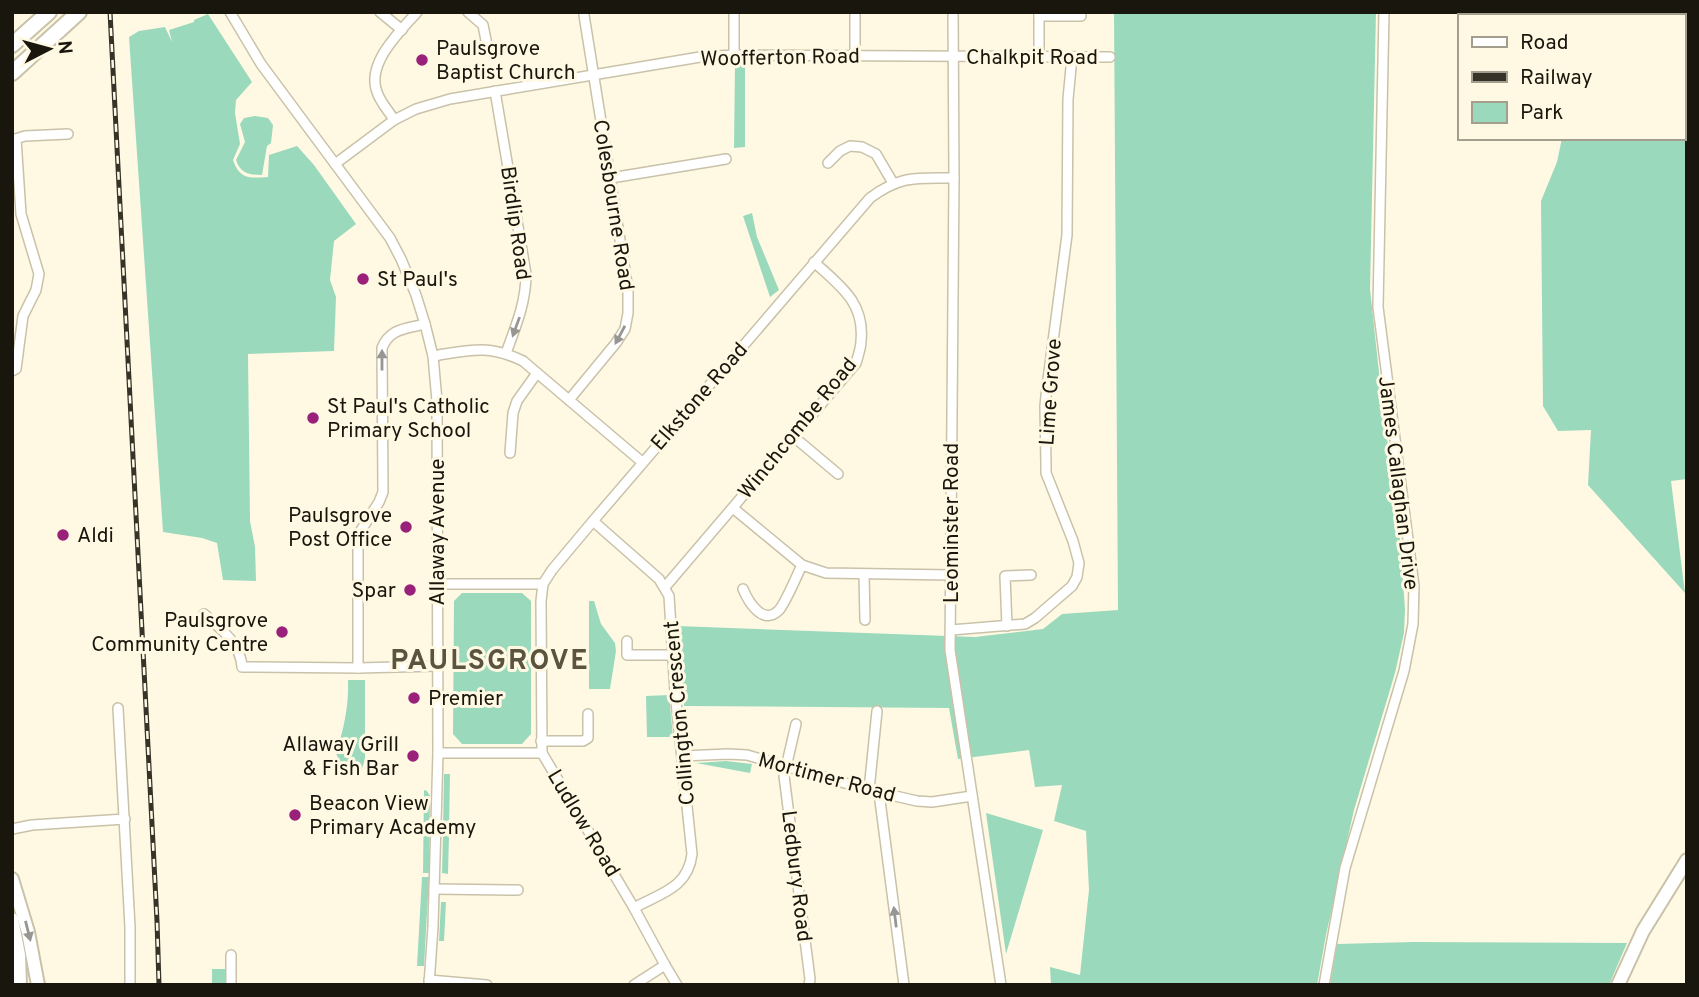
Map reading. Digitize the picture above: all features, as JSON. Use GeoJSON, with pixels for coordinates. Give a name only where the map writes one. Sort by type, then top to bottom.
{"type":"FeatureCollection","features":[{"type":"Feature","properties":{"kind":"highway"},"geometry":{"type":"LineString","coordinates":[[12,45],[49,12]]}},
{"type":"Feature","properties":{"kind":"highway"},"geometry":{"type":"LineString","coordinates":[[12,73],[79,12]]}},
{"type":"Feature","properties":{"kind":"main road"},"geometry":{"type":"LineString","coordinates":[[1618,985],[1643,931],[1687,860]]}},
{"type":"Feature","properties":{"kind":"main road"},"geometry":{"type":"LineString","coordinates":[[12,879],[28,932],[38,985]]}},
{"type":"Feature","properties":{"kind":"main road"},"geometry":{"type":"LineString","coordinates":[[12,919],[19,955],[20,985]]}},
{"type":"Feature","properties":{"kind":"street","name":"Allaway Avenue"},"geometry":{"type":"LineString","coordinates":[[230,12],[261,64],[390,238],[416,295],[433,356],[438,401],[438,753],[429,982]]}},
{"type":"Feature","properties":{"kind":"street"},"geometry":{"type":"LineString","coordinates":[[380,12],[402,30]]}},
{"type":"Feature","properties":{"kind":"street"},"geometry":{"type":"LineString","coordinates":[[394,120],[377,92],[375,69],[379,59],[417,12]]}},
{"type":"Feature","properties":{"kind":"street"},"geometry":{"type":"LineString","coordinates":[[468,12],[483,25],[487,45]]}},
{"type":"Feature","properties":{"kind":"street"},"geometry":{"type":"LineString","coordinates":[[734,12],[734,55]]}},
{"type":"Feature","properties":{"kind":"street"},"geometry":{"type":"LineString","coordinates":[[855,12],[855,56]]}},
{"type":"Feature","properties":{"kind":"street","name":"Leominster Road"},"geometry":{"type":"LineString","coordinates":[[953,12],[950,650],[1001,985]]}},
{"type":"Feature","properties":{"kind":"street","name":"James Callaghan Drive"},"geometry":{"type":"LineString","coordinates":[[1324,985],[1345,868],[1404,671],[1410,647],[1414,605],[1411,556],[1378,307],[1384,12]]}},
{"type":"Feature","properties":{"kind":"street"},"geometry":{"type":"LineString","coordinates":[[1039,57],[1039,14],[1081,16]]}},
{"type":"Feature","properties":{"kind":"street","name":"Colesbourne Road"},"geometry":{"type":"LineString","coordinates":[[569,400],[617,343],[625,329],[628,313],[628,290],[584,15]]}},
{"type":"Feature","properties":{"kind":"street","name":"Woofferton Road"},"geometry":{"type":"LineString","coordinates":[[335,164],[394,120],[416,109],[450,99],[495,91],[700,57],[954,57]]}},
{"type":"Feature","properties":{"kind":"street","name":"Chalkpit Road"},"geometry":{"type":"LineString","coordinates":[[954,57],[1110,57]]}},
{"type":"Feature","properties":{"kind":"street","name":"Lime Grove"},"geometry":{"type":"LineString","coordinates":[[951,630],[1025,624],[1062,596],[1077,577],[1079,563],[1073,541],[1046,473],[1045,406],[1067,235],[1068,99],[1072,57]]}},
{"type":"Feature","properties":{"kind":"street","name":"Birdlip Road"},"geometry":{"type":"LineString","coordinates":[[495,91],[526,274],[523,306],[506,353]]}},
{"type":"Feature","properties":{"kind":"street"},"geometry":{"type":"LineString","coordinates":[[12,371],[16,369],[23,316],[36,290],[39,274],[21,214],[14,139],[68,134]]}},
{"type":"Feature","properties":{"kind":"street"},"geometry":{"type":"LineString","coordinates":[[828,163],[840,151],[850,146],[862,147],[876,154],[893,183]]}},
{"type":"Feature","properties":{"kind":"street"},"geometry":{"type":"LineString","coordinates":[[611,178],[726,159]]}},
{"type":"Feature","properties":{"kind":"street","name":"Elkstone Road"},"geometry":{"type":"LineString","coordinates":[[543,584],[642,462],[870,198],[893,183],[912,179],[954,178]]}},
{"type":"Feature","properties":{"kind":"street","name":"Winchcombe Road"},"geometry":{"type":"LineString","coordinates":[[665,587],[856,363],[862,340],[860,315],[851,296],[814,262]]}},
{"type":"Feature","properties":{"kind":"street"},"geometry":{"type":"LineString","coordinates":[[358,668],[358,535],[383,492],[382,348],[392,332],[425,324]]}},
{"type":"Feature","properties":{"kind":"street"},"geometry":{"type":"LineString","coordinates":[[433,356],[472,349],[492,350],[523,361],[642,462]]}},
{"type":"Feature","properties":{"kind":"street"},"geometry":{"type":"LineString","coordinates":[[510,453],[513,413],[517,401],[537,373]]}},
{"type":"Feature","properties":{"kind":"street"},"geometry":{"type":"LineString","coordinates":[[794,437],[838,474]]}},
{"type":"Feature","properties":{"kind":"street"},"geometry":{"type":"LineString","coordinates":[[733,508],[802,565],[826,573],[951,575]]}},
{"type":"Feature","properties":{"kind":"street"},"geometry":{"type":"LineString","coordinates":[[593,521],[665,587]]}},
{"type":"Feature","properties":{"kind":"street"},"geometry":{"type":"LineString","coordinates":[[743,589],[753,608],[762,614],[771,615],[779,610],[802,565]]}},
{"type":"Feature","properties":{"kind":"street"},"geometry":{"type":"LineString","coordinates":[[864,575],[865,620]]}},
{"type":"Feature","properties":{"kind":"street"},"geometry":{"type":"LineString","coordinates":[[1007,625],[1005,576],[1031,575]]}},
{"type":"Feature","properties":{"kind":"street"},"geometry":{"type":"LineString","coordinates":[[438,583],[543,584],[542,753]]}},
{"type":"Feature","properties":{"kind":"street","name":"Collington Crescent"},"geometry":{"type":"LineString","coordinates":[[634,908],[680,884],[691,864],[692,854],[665,587]]}},
{"type":"Feature","properties":{"kind":"street"},"geometry":{"type":"LineString","coordinates":[[204,614],[233,643],[238,650],[242,667],[438,666]]}},
{"type":"Feature","properties":{"kind":"street"},"geometry":{"type":"LineString","coordinates":[[627,641],[627,655],[672,655]]}},
{"type":"Feature","properties":{"kind":"street"},"geometry":{"type":"LineString","coordinates":[[118,708],[130,928],[130,985]]}},
{"type":"Feature","properties":{"kind":"street"},"geometry":{"type":"LineString","coordinates":[[877,711],[874,791],[904,985]]}},
{"type":"Feature","properties":{"kind":"street"},"geometry":{"type":"LineString","coordinates":[[541,741],[583,741],[588,737],[588,714]]}},
{"type":"Feature","properties":{"kind":"street","name":"Ledbury Road"},"geometry":{"type":"LineString","coordinates":[[796,724],[784,776],[809,985]]}},
{"type":"Feature","properties":{"kind":"street","name":"Ludlow Road"},"geometry":{"type":"LineString","coordinates":[[438,753],[542,753],[677,985]]}},
{"type":"Feature","properties":{"kind":"street","name":"Mortimer Road"},"geometry":{"type":"LineString","coordinates":[[682,756],[747,755],[917,801],[932,802],[972,796]]}},
{"type":"Feature","properties":{"kind":"street"},"geometry":{"type":"LineString","coordinates":[[12,829],[32,825],[125,820]]}},
{"type":"Feature","properties":{"kind":"street"},"geometry":{"type":"LineString","coordinates":[[434,889],[518,890]]}},
{"type":"Feature","properties":{"kind":"street"},"geometry":{"type":"LineString","coordinates":[[231,956],[231,985]]}},
{"type":"Feature","properties":{"kind":"street"},"geometry":{"type":"LineString","coordinates":[[634,985],[665,965]]}},
{"type":"Feature","properties":{"kind":"street"},"geometry":{"type":"LineString","coordinates":[[429,982],[487,985]]}},
{"type":"Feature","properties":{"kind":"green space"},"geometry":{"type":"Polygon","coordinates":[[[1114,12],[1376,12],[1370,289],[1400,540],[1404,633],[1395,673],[1354,810],[1317,985],[1051,985],[1050,967],[1080,975],[1089,890],[1086,831],[1054,821],[1062,785],[1035,787],[1029,750],[958,759],[949,708],[684,706],[677,626],[975,637],[1043,629],[1062,614],[1118,610],[1114,12]]]}},
{"type":"Feature","properties":{"kind":"green space"},"geometry":{"type":"Polygon","coordinates":[[[1687,12],[1687,479],[1671,481],[1685,593],[1588,485],[1591,430],[1558,431],[1543,406],[1541,201],[1557,162],[1562,140],[1685,140],[1685,14],[1563,14],[1687,12]]]}},
{"type":"Feature","properties":{"kind":"green space"},"geometry":{"type":"Polygon","coordinates":[[[208,14],[252,82],[236,100],[235,113],[240,144],[233,160],[236,167],[246,176],[268,177],[269,155],[297,146],[356,224],[334,241],[330,280],[336,297],[334,351],[248,354],[250,521],[255,547],[256,581],[223,580],[217,543],[163,532],[129,37],[139,31],[165,27],[172,42],[169,30],[208,14]]]}},
{"type":"Feature","properties":{"kind":"green space"},"geometry":{"type":"Polygon","coordinates":[[[735,63],[745,64],[745,147],[734,148],[735,63]]]}},
{"type":"Feature","properties":{"kind":"green space"},"geometry":{"type":"Polygon","coordinates":[[[244,118],[268,118],[273,125],[262,175],[246,172],[236,160],[245,142],[240,124],[244,118]]]}},
{"type":"Feature","properties":{"kind":"green space"},"geometry":{"type":"Polygon","coordinates":[[[752,213],[757,237],[779,290],[770,297],[743,216],[752,213]]]}},
{"type":"Feature","properties":{"kind":"green space"},"geometry":{"type":"Polygon","coordinates":[[[462,593],[522,593],[531,601],[531,734],[522,744],[462,744],[453,734],[454,601],[462,593]]]}},
{"type":"Feature","properties":{"kind":"green space"},"geometry":{"type":"Polygon","coordinates":[[[589,601],[594,601],[601,624],[615,643],[610,689],[589,689],[589,601]]]}},
{"type":"Feature","properties":{"kind":"green space"},"geometry":{"type":"Polygon","coordinates":[[[348,680],[365,680],[365,759],[361,772],[354,774],[344,773],[336,753],[348,699],[348,680]]]}},
{"type":"Feature","properties":{"kind":"green space"},"geometry":{"type":"Polygon","coordinates":[[[669,695],[673,737],[647,737],[646,696],[669,695]]]}},
{"type":"Feature","properties":{"kind":"green space"},"geometry":{"type":"Polygon","coordinates":[[[726,761],[752,764],[750,773],[696,763],[726,761]]]}},
{"type":"Feature","properties":{"kind":"green space"},"geometry":{"type":"Polygon","coordinates":[[[444,774],[450,774],[449,829],[443,829],[444,774]]]}},
{"type":"Feature","properties":{"kind":"green space"},"geometry":{"type":"Polygon","coordinates":[[[424,790],[430,796],[429,873],[423,873],[424,790]]]}},
{"type":"Feature","properties":{"kind":"green space"},"geometry":{"type":"Polygon","coordinates":[[[986,813],[1043,830],[1006,954],[986,813]]]}},
{"type":"Feature","properties":{"kind":"green space"},"geometry":{"type":"Polygon","coordinates":[[[443,834],[449,834],[448,874],[442,873],[443,834]]]}},
{"type":"Feature","properties":{"kind":"green space"},"geometry":{"type":"Polygon","coordinates":[[[422,877],[429,877],[424,966],[417,966],[422,877]]]}},
{"type":"Feature","properties":{"kind":"green space"},"geometry":{"type":"Polygon","coordinates":[[[441,902],[446,902],[444,941],[439,941],[441,902]]]}},
{"type":"Feature","properties":{"kind":"green space"},"geometry":{"type":"Polygon","coordinates":[[[1627,943],[1609,985],[1330,985],[1337,944],[1627,943]]]}},
{"type":"Feature","properties":{"kind":"green space"},"geometry":{"type":"Polygon","coordinates":[[[212,969],[226,969],[227,985],[212,985],[212,969]]]}},
{"type":"Feature","properties":{"kind":"railway"},"geometry":{"type":"LineString","coordinates":[[110,12],[159,985]]}},
{"type":"Feature","properties":{"kind":"place","name":"Paulsgrove Baptist Church"},"geometry":{"type":"Point","coordinates":[422,60]}},
{"type":"Feature","properties":{"kind":"place","name":"St Paul's"},"geometry":{"type":"Point","coordinates":[363,279]}},
{"type":"Feature","properties":{"kind":"place","name":"St Paul's Catholic Primary School"},"geometry":{"type":"Point","coordinates":[313,418]}},
{"type":"Feature","properties":{"kind":"place","name":"Paulsgrove Post Office"},"geometry":{"type":"Point","coordinates":[406,527]}},
{"type":"Feature","properties":{"kind":"place","name":"Aldi"},"geometry":{"type":"Point","coordinates":[63,535]}},
{"type":"Feature","properties":{"kind":"place","name":"Spar"},"geometry":{"type":"Point","coordinates":[410,590]}},
{"type":"Feature","properties":{"kind":"place","name":"Paulsgrove Community Centre"},"geometry":{"type":"Point","coordinates":[282,632]}},
{"type":"Feature","properties":{"kind":"place","name":"Premier"},"geometry":{"type":"Point","coordinates":[414,698]}},
{"type":"Feature","properties":{"kind":"place","name":"Allaway Grill & Fish Bar"},"geometry":{"type":"Point","coordinates":[413,756]}},
{"type":"Feature","properties":{"kind":"place","name":"Beacon View Primary Academy"},"geometry":{"type":"Point","coordinates":[295,815]}},
{"type":"Feature","properties":{"kind":"district","name":"PAULSGROVE"},"geometry":{"type":"Point","coordinates":[490,659]}}]}
